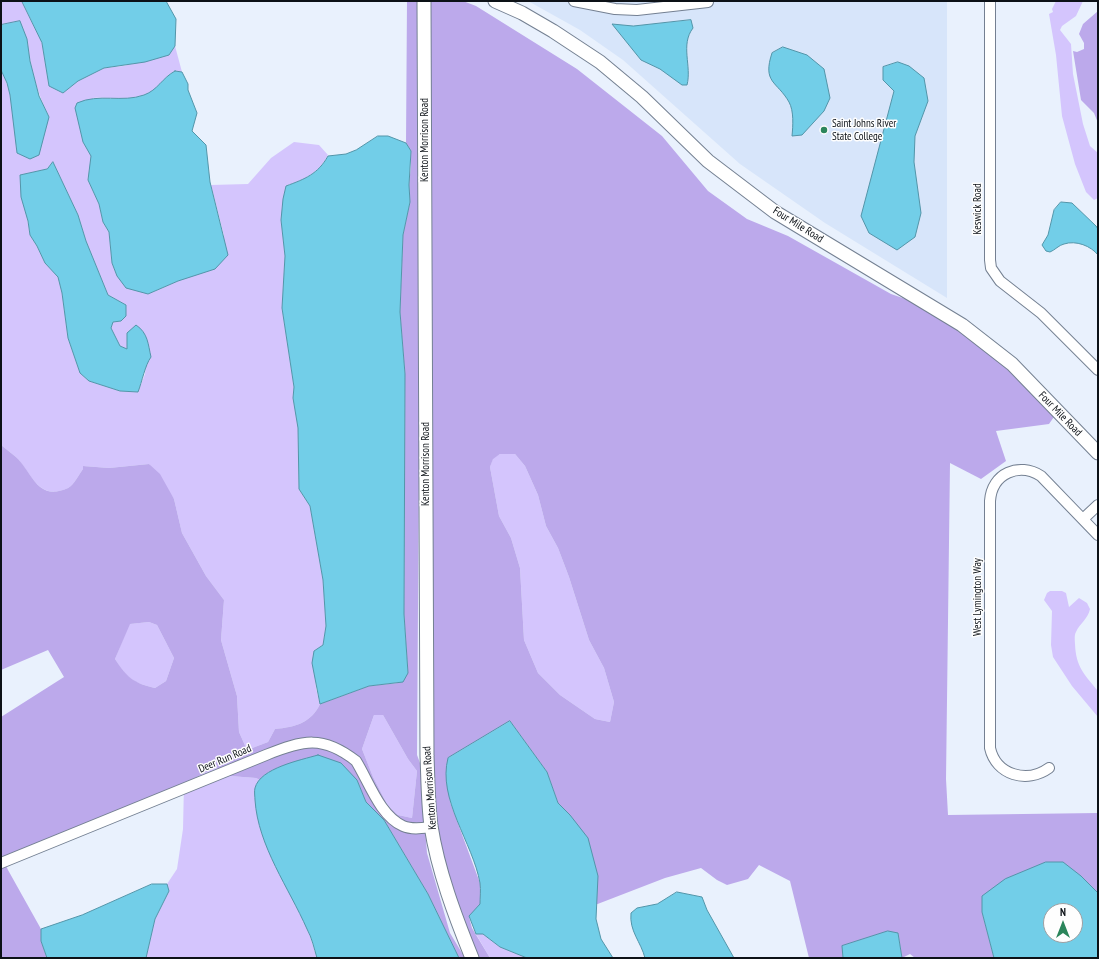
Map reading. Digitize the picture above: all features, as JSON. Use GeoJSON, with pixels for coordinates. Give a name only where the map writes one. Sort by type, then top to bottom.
{"type":"FeatureCollection","features":[{"type":"Feature","properties":{"kind":"main road","name":"Kenton Morrison Road"},"geometry":{"type":"LineString","coordinates":[[424,1],[427,756],[431,827],[458,923],[472,958]]}},
{"type":"Feature","properties":{"kind":"main road","name":"Four Mile Road"},"geometry":{"type":"LineString","coordinates":[[495,1],[522,13],[553,31],[600,62],[642,97],[708,161],[775,212],[914,295],[974,334],[1012,364],[1098,453]]}},
{"type":"Feature","properties":{"kind":"street"},"geometry":{"type":"LineString","coordinates":[[574,1],[608,8],[637,10],[708,2]]}},
{"type":"Feature","properties":{"kind":"street","name":"Keswick Road"},"geometry":{"type":"LineString","coordinates":[[990,1],[991,268],[1000,281],[1046,318],[1098,370]]}},
{"type":"Feature","properties":{"kind":"street","name":"West Lymington Way"},"geometry":{"type":"LineString","coordinates":[[1050,768],[1032,775],[1013,775],[1000,768],[994,761],[990,748],[990,494],[993,486],[1002,475],[1015,470],[1028,470],[1041,476],[1098,535]]}},
{"type":"Feature","properties":{"kind":"street"},"geometry":{"type":"LineString","coordinates":[[1083,519],[1098,505]]}},
{"type":"Feature","properties":{"kind":"street","name":"Deer Run Road"},"geometry":{"type":"LineString","coordinates":[[1,863],[301,742],[315,742],[334,747],[356,761],[384,811],[392,820],[404,827],[431,827]]}},
{"type":"Feature","properties":{"kind":"shaded area"},"geometry":{"type":"Polygon","coordinates":[[[1,1],[22,1],[42,43],[49,85],[63,93],[78,81],[104,68],[123,66],[169,55],[175,46],[182,72],[175,71],[171,73],[155,90],[148,94],[133,98],[93,98],[83,142],[92,156],[88,180],[99,204],[103,222],[109,232],[112,263],[117,276],[148,294],[178,281],[224,236],[211,185],[248,184],[271,158],[294,142],[319,145],[328,155],[320,167],[310,175],[286,186],[281,220],[285,256],[282,308],[294,387],[293,398],[298,428],[299,489],[310,506],[323,580],[326,626],[323,645],[314,651],[316,688],[320,704],[312,716],[307,720],[289,727],[275,729],[268,742],[247,750],[239,732],[237,696],[221,640],[224,600],[206,576],[182,533],[174,499],[149,464],[109,468],[83,466],[83,469],[70,487],[58,491],[49,491],[43,489],[37,484],[16,457],[1,445],[1,70],[9,90],[11,100],[17,153],[49,117],[35,79],[27,39],[7,23],[1,25],[1,1]],[[53,162],[47,169],[20,175],[30,235],[45,263],[58,276],[62,293],[68,338],[80,373],[89,381],[120,391],[138,392],[145,374],[146,363],[127,349],[120,346],[111,328],[113,322],[121,321],[126,305],[108,295],[86,241],[78,215],[53,162]]]}},
{"type":"Feature","properties":{"kind":"shaded area"},"geometry":{"type":"Polygon","coordinates":[[[407,1],[421,1],[417,755],[420,763],[427,853],[450,933],[465,958],[459,958],[428,894],[384,820],[366,802],[357,780],[269,772],[260,780],[256,778],[230,776],[216,767],[184,784],[2,857],[41,929],[41,941],[47,958],[1,958],[1,717],[64,677],[48,650],[1,670],[1,445],[16,457],[42,489],[49,491],[58,491],[70,487],[83,469],[83,466],[109,468],[149,464],[160,474],[174,499],[182,533],[206,576],[224,600],[221,640],[237,696],[239,732],[247,750],[268,742],[275,729],[289,727],[307,720],[312,716],[320,704],[369,686],[397,683],[408,673],[404,614],[405,374],[400,312],[403,235],[410,202],[409,185],[411,151],[406,143],[407,1]],[[149,622],[130,624],[115,659],[131,678],[141,684],[155,688],[166,681],[174,658],[157,625],[149,622]],[[374,715],[362,749],[373,777],[388,806],[398,815],[412,818],[417,771],[408,759],[383,715],[374,715]]]}},
{"type":"Feature","properties":{"kind":"shaded area"},"geometry":{"type":"Polygon","coordinates":[[[428,1],[463,1],[476,6],[577,69],[662,136],[708,191],[747,219],[788,236],[891,294],[923,305],[990,351],[1056,414],[1049,424],[996,431],[1006,461],[981,479],[950,463],[946,779],[948,815],[1098,813],[1098,893],[1081,876],[982,912],[994,958],[915,958],[910,954],[902,958],[898,933],[842,952],[843,958],[809,958],[790,881],[759,865],[748,879],[727,885],[717,880],[701,868],[665,878],[595,905],[595,898],[570,815],[558,803],[547,772],[510,721],[448,758],[450,802],[480,883],[480,905],[469,917],[472,928],[490,958],[478,958],[461,920],[441,852],[432,804],[428,1]],[[500,454],[493,459],[490,467],[499,516],[511,538],[520,568],[524,640],[538,673],[560,695],[595,719],[610,722],[614,702],[604,668],[589,640],[569,577],[558,548],[546,526],[538,495],[525,466],[515,454],[500,454]]]}},
{"type":"Feature","properties":{"kind":"shaded area","name":"Saint Johns River State College"},"geometry":{"type":"Polygon","coordinates":[[[528,1],[947,1],[947,298],[825,223],[740,164],[623,60],[580,30],[528,1]]]}},
{"type":"Feature","properties":{"kind":"shaded area"},"geometry":{"type":"Polygon","coordinates":[[[1056,1],[1083,1],[1076,16],[1062,26],[1060,30],[1071,44],[1073,74],[1083,124],[1090,146],[1098,153],[1098,198],[1094,200],[1086,192],[1075,164],[1062,116],[1056,55],[1049,14],[1053,12],[1052,9],[1056,1]]]}},
{"type":"Feature","properties":{"kind":"shaded area"},"geometry":{"type":"Polygon","coordinates":[[[1098,11],[1098,123],[1094,113],[1081,100],[1073,51],[1077,52],[1084,49],[1084,43],[1079,34],[1083,24],[1098,11]]]}},
{"type":"Feature","properties":{"kind":"shaded area"},"geometry":{"type":"Polygon","coordinates":[[[500,454],[515,454],[525,466],[538,495],[546,526],[558,548],[569,577],[589,640],[604,668],[614,702],[610,722],[595,719],[560,695],[538,673],[524,640],[520,568],[511,538],[499,516],[490,467],[493,458],[500,454]]]}},
{"type":"Feature","properties":{"kind":"shaded area"},"geometry":{"type":"Polygon","coordinates":[[[1050,591],[1062,591],[1066,593],[1069,607],[1079,598],[1087,603],[1090,609],[1088,616],[1075,633],[1075,644],[1079,664],[1085,675],[1098,691],[1098,717],[1072,686],[1053,657],[1051,645],[1052,611],[1044,600],[1047,593],[1050,591]]]}},
{"type":"Feature","properties":{"kind":"shaded area"},"geometry":{"type":"Polygon","coordinates":[[[149,622],[157,625],[174,658],[166,681],[155,688],[131,679],[123,671],[115,659],[129,624],[149,622]]]}},
{"type":"Feature","properties":{"kind":"shaded area"},"geometry":{"type":"Polygon","coordinates":[[[374,715],[383,715],[408,759],[417,771],[412,818],[398,815],[388,806],[373,777],[362,749],[374,715]]]}},
{"type":"Feature","properties":{"kind":"shaded area"},"geometry":{"type":"Polygon","coordinates":[[[216,767],[230,776],[256,778],[260,780],[255,788],[292,898],[308,930],[317,958],[146,958],[155,919],[169,891],[167,884],[177,869],[183,829],[184,784],[216,767]]]}},
{"type":"Feature","properties":{"kind":"shaded area"},"geometry":{"type":"Polygon","coordinates":[[[476,934],[483,934],[500,947],[527,958],[490,958],[476,934]]]}},
{"type":"Feature","properties":{"kind":"water"},"geometry":{"type":"Polygon","coordinates":[[[22,1],[166,1],[176,19],[175,46],[169,55],[145,62],[104,68],[78,81],[63,93],[49,86],[42,43],[22,1]]]}},
{"type":"Feature","properties":{"kind":"water"},"geometry":{"type":"Polygon","coordinates":[[[691,20],[693,28],[687,41],[687,85],[682,85],[660,69],[641,60],[612,24],[633,26],[691,20]]]}},
{"type":"Feature","properties":{"kind":"water"},"geometry":{"type":"Polygon","coordinates":[[[20,21],[27,39],[30,61],[39,96],[49,117],[39,155],[30,159],[17,153],[10,95],[7,83],[1,70],[1,25],[20,21]]]}},
{"type":"Feature","properties":{"kind":"water"},"geometry":{"type":"Polygon","coordinates":[[[783,47],[807,55],[824,69],[830,98],[824,111],[802,135],[792,136],[793,119],[791,106],[772,81],[770,76],[769,63],[772,53],[783,47]]]}},
{"type":"Feature","properties":{"kind":"water"},"geometry":{"type":"Polygon","coordinates":[[[898,62],[909,66],[924,78],[928,101],[915,136],[914,162],[921,213],[915,237],[897,250],[869,233],[861,216],[894,91],[883,80],[883,67],[898,62]]]}},
{"type":"Feature","properties":{"kind":"water"},"geometry":{"type":"Polygon","coordinates":[[[175,71],[182,72],[188,84],[188,90],[197,113],[192,131],[206,145],[210,182],[228,255],[215,269],[178,281],[148,294],[126,288],[117,276],[112,263],[109,232],[103,222],[99,204],[88,180],[91,156],[83,142],[75,108],[77,103],[85,100],[127,98],[144,95],[153,90],[175,71]]]}},
{"type":"Feature","properties":{"kind":"water"},"geometry":{"type":"Polygon","coordinates":[[[378,136],[388,136],[406,143],[411,151],[409,185],[410,202],[403,235],[400,312],[405,374],[404,614],[408,673],[403,682],[369,686],[320,704],[312,663],[314,651],[323,645],[326,626],[323,580],[310,506],[299,489],[298,428],[293,398],[294,387],[282,308],[285,256],[281,220],[283,199],[286,186],[315,172],[328,156],[346,154],[356,150],[378,136]]]}},
{"type":"Feature","properties":{"kind":"water"},"geometry":{"type":"Polygon","coordinates":[[[53,162],[78,215],[86,241],[108,295],[126,305],[126,316],[121,321],[113,322],[111,328],[120,346],[127,349],[127,333],[136,325],[140,328],[147,339],[151,357],[145,369],[138,392],[120,391],[89,381],[80,373],[68,338],[62,293],[58,277],[45,263],[30,235],[28,221],[21,197],[20,175],[47,169],[53,162]]]}},
{"type":"Feature","properties":{"kind":"water"},"geometry":{"type":"Polygon","coordinates":[[[1061,202],[1072,203],[1096,226],[1098,229],[1098,255],[1091,249],[1078,243],[1069,243],[1050,252],[1046,251],[1042,245],[1048,235],[1054,210],[1061,202]]]}},
{"type":"Feature","properties":{"kind":"water"},"geometry":{"type":"Polygon","coordinates":[[[510,721],[547,772],[558,803],[570,815],[588,838],[598,876],[596,919],[601,939],[613,958],[527,958],[500,947],[483,934],[476,934],[469,916],[480,904],[480,883],[476,868],[451,805],[447,789],[446,774],[448,758],[510,721]]]}},
{"type":"Feature","properties":{"kind":"water"},"geometry":{"type":"Polygon","coordinates":[[[318,755],[341,763],[357,780],[366,802],[384,820],[428,894],[459,958],[317,958],[309,932],[275,866],[262,834],[257,817],[255,788],[258,781],[273,770],[292,762],[318,755]]]}},
{"type":"Feature","properties":{"kind":"water"},"geometry":{"type":"Polygon","coordinates":[[[1046,862],[1063,862],[1081,876],[1098,893],[1098,958],[994,958],[982,912],[982,896],[1005,879],[1046,862]]]}},
{"type":"Feature","properties":{"kind":"water"},"geometry":{"type":"Polygon","coordinates":[[[152,884],[167,884],[169,891],[155,919],[146,958],[47,958],[41,941],[41,929],[82,915],[152,884]]]}},
{"type":"Feature","properties":{"kind":"water"},"geometry":{"type":"Polygon","coordinates":[[[677,892],[702,897],[707,910],[734,958],[645,958],[633,931],[631,913],[637,908],[657,904],[677,892]]]}},
{"type":"Feature","properties":{"kind":"water"},"geometry":{"type":"Polygon","coordinates":[[[888,931],[898,933],[902,958],[843,958],[842,946],[888,931]]]}},
{"type":"Feature","properties":{"kind":"place","name":"Saint Johns River State College"},"geometry":{"type":"Point","coordinates":[824,130]}}]}
